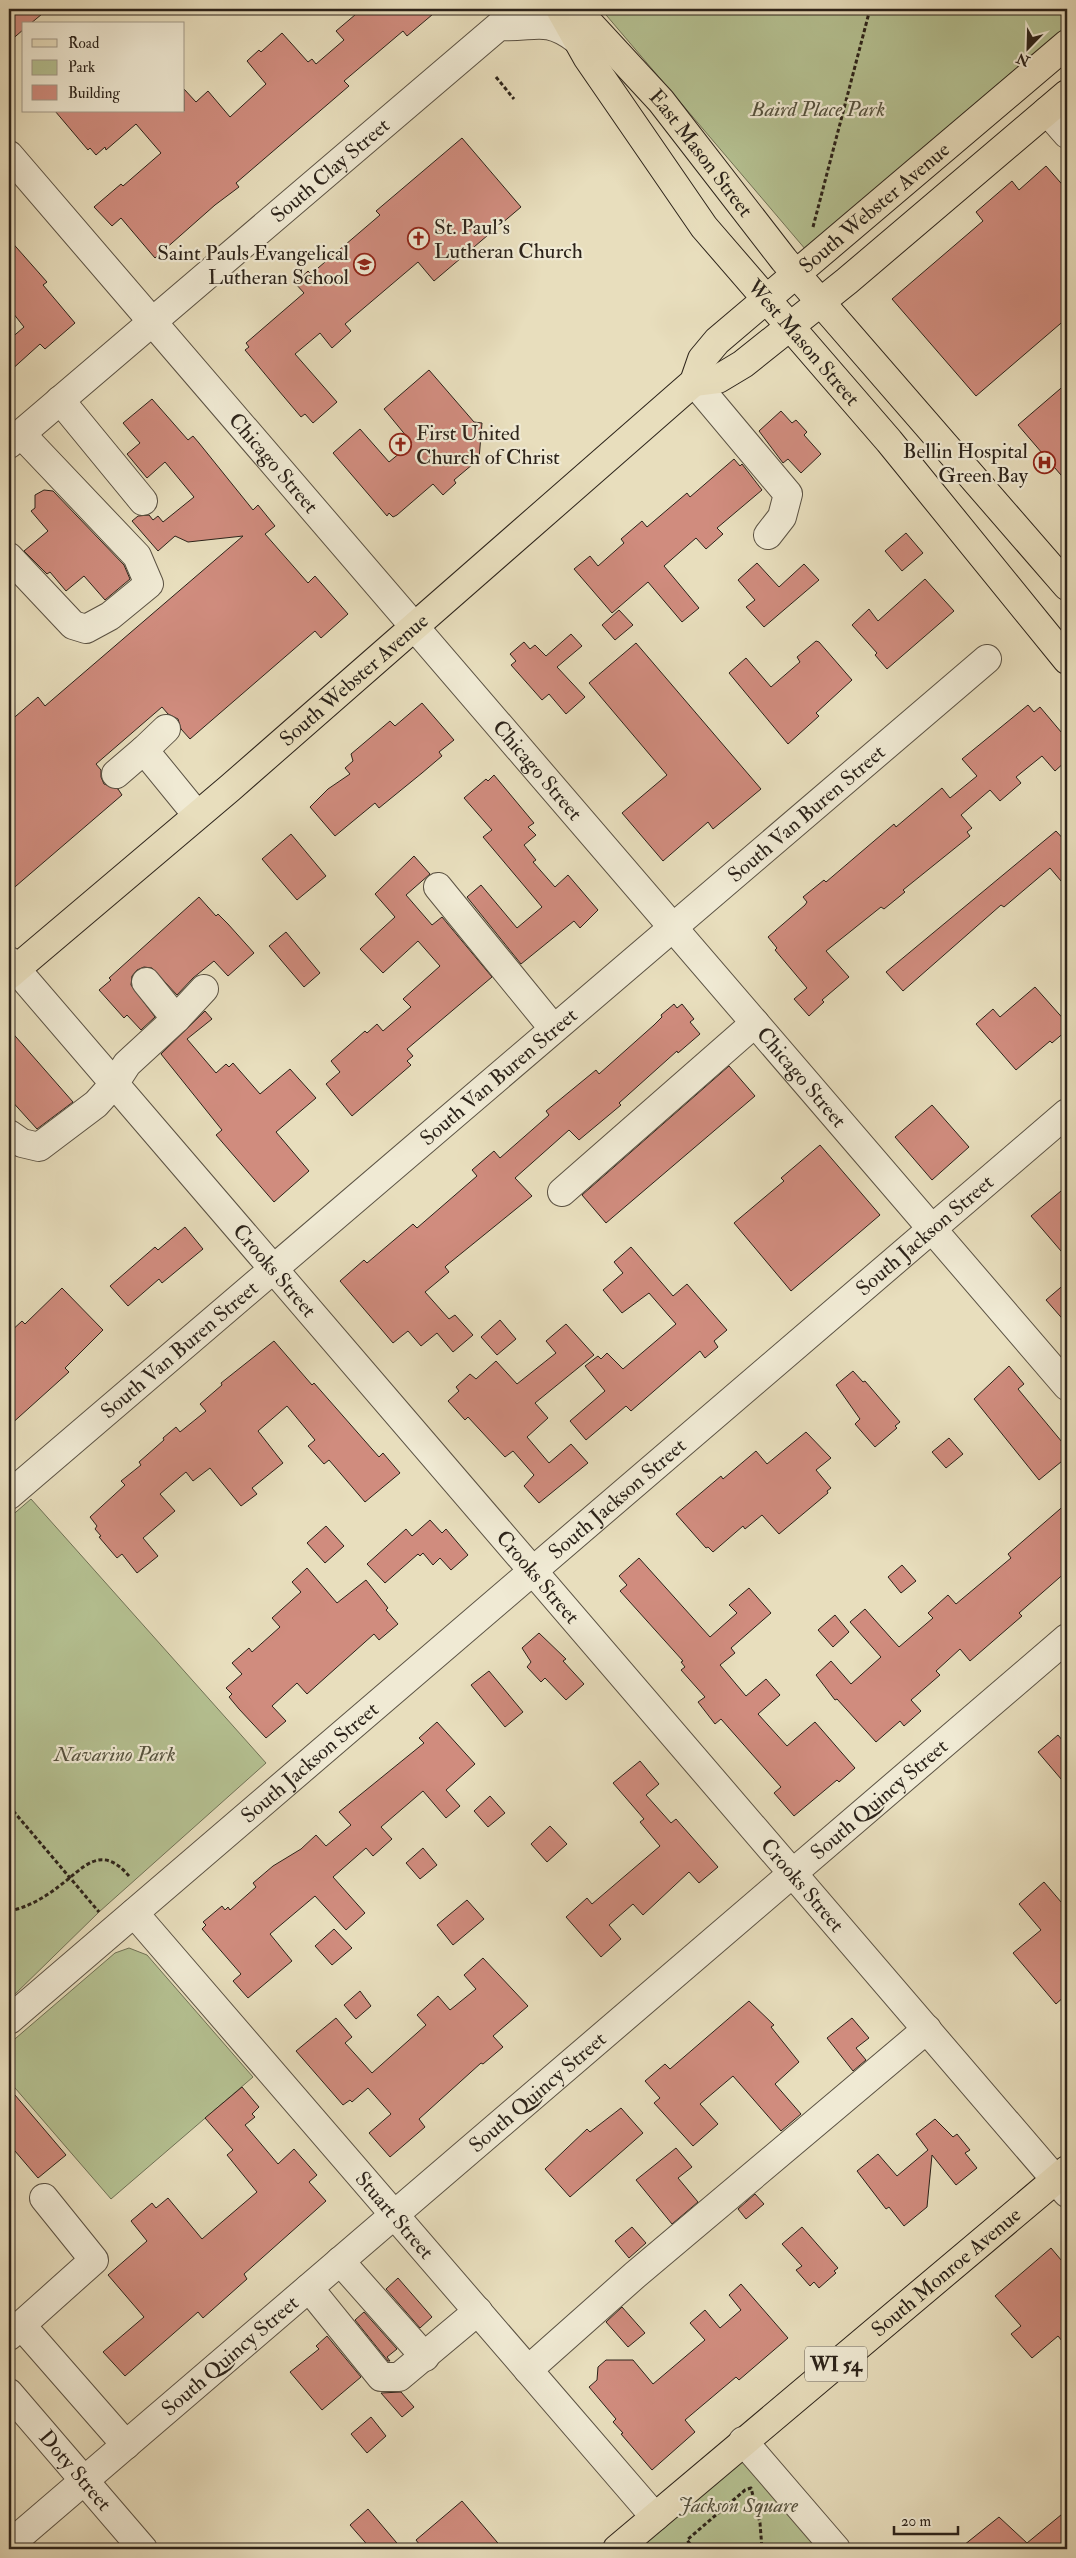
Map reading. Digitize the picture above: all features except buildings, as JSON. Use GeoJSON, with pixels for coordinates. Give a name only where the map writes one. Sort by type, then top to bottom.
{"type":"FeatureCollection","features":[{"type":"Feature","properties":{"kind":"main road","name":"West Mason Street"},"geometry":{"type":"LineString","coordinates":[[560,9],[576,39],[697,217],[765,299],[889,441],[1067,660]]}},
{"type":"Feature","properties":{"kind":"main road","name":"East Mason Street"},"geometry":{"type":"LineString","coordinates":[[576,9],[660,101],[820,303]]}},
{"type":"Feature","properties":{"kind":"main road","name":"South Webster Avenue"},"geometry":{"type":"LineString","coordinates":[[11,968],[198,815],[694,382],[705,353],[795,273],[1067,44]]}},
{"type":"Feature","properties":{"kind":"main road","name":"South Webster Avenue"},"geometry":{"type":"LineString","coordinates":[[694,382],[712,381],[728,375],[820,303],[1057,102]]}},
{"type":"Feature","properties":{"kind":"main road","name":"West Mason Street"},"geometry":{"type":"LineString","coordinates":[[820,303],[1067,586]]}},
{"type":"Feature","properties":{"kind":"main road","name":"South Monroe Avenue"},"geometry":{"type":"LineString","coordinates":[[617,2549],[743,2441],[1063,2181]]}},
{"type":"Feature","properties":{"kind":"street","name":"South Clay Street"},"geometry":{"type":"LineString","coordinates":[[15,439],[498,26],[516,27],[538,23],[549,24],[576,39]]}},
{"type":"Feature","properties":{"kind":"street"},"geometry":{"type":"LineString","coordinates":[[1057,102],[1067,134]]}},
{"type":"Feature","properties":{"kind":"street","name":"Chicago Street"},"geometry":{"type":"LineString","coordinates":[[9,155],[1067,1386]]}},
{"type":"Feature","properties":{"kind":"street"},"geometry":{"type":"LineString","coordinates":[[694,382],[788,494],[782,517],[768,535]]}},
{"type":"Feature","properties":{"kind":"street"},"geometry":{"type":"LineString","coordinates":[[60,400],[143,501]]}},
{"type":"Feature","properties":{"kind":"street"},"geometry":{"type":"LineString","coordinates":[[9,557],[73,625],[86,629],[110,616],[149,584],[137,556],[15,439]]}},
{"type":"Feature","properties":{"kind":"street","name":"South Van Buren Street"},"geometry":{"type":"LineString","coordinates":[[9,1495],[988,659]]}},
{"type":"Feature","properties":{"kind":"street"},"geometry":{"type":"LineString","coordinates":[[116,774],[166,729]]}},
{"type":"Feature","properties":{"kind":"street"},"geometry":{"type":"LineString","coordinates":[[144,750],[198,815]]}},
{"type":"Feature","properties":{"kind":"street"},"geometry":{"type":"LineString","coordinates":[[438,887],[554,1028]]}},
{"type":"Feature","properties":{"kind":"street","name":"Crooks Street"},"geometry":{"type":"LineString","coordinates":[[11,968],[273,1268],[927,2029],[1063,2181]]}},
{"type":"Feature","properties":{"kind":"street"},"geometry":{"type":"LineString","coordinates":[[146,982],[176,1019]]}},
{"type":"Feature","properties":{"kind":"street"},"geometry":{"type":"LineString","coordinates":[[9,1134],[22,1144],[39,1147],[96,1104],[114,1084],[127,1064],[176,1019],[204,989]]}},
{"type":"Feature","properties":{"kind":"street"},"geometry":{"type":"LineString","coordinates":[[562,1192],[755,1023]]}},
{"type":"Feature","properties":{"kind":"street","name":"South Jackson Street"},"geometry":{"type":"LineString","coordinates":[[9,2020],[1067,1114]]}},
{"type":"Feature","properties":{"kind":"street","name":"South Quincy Street"},"geometry":{"type":"LineString","coordinates":[[9,2545],[1067,1638]]}},
{"type":"Feature","properties":{"kind":"street","name":"Stuart Street"},"geometry":{"type":"LineString","coordinates":[[134,1913],[655,2517]]}},
{"type":"Feature","properties":{"kind":"street"},"geometry":{"type":"LineString","coordinates":[[528,2370],[635,2275],[927,2029]]}},
{"type":"Feature","properties":{"kind":"street"},"geometry":{"type":"LineString","coordinates":[[44,2198],[94,2260],[15,2330],[126,2445]]}},
{"type":"Feature","properties":{"kind":"street"},"geometry":{"type":"LineString","coordinates":[[340,2261],[425,2357]]}},
{"type":"Feature","properties":{"kind":"street"},"geometry":{"type":"LineString","coordinates":[[309,2288],[382,2377],[399,2377],[478,2311]]}},
{"type":"Feature","properties":{"kind":"street","name":"Doty Street"},"geometry":{"type":"LineString","coordinates":[[9,2393],[143,2549]]}},
{"type":"Feature","properties":{"kind":"street"},"geometry":{"type":"LineString","coordinates":[[743,2441],[836,2549]]}},
{"type":"Feature","properties":{"kind":"path"},"geometry":{"type":"LineString","coordinates":[[811,235],[870,9]]}},
{"type":"Feature","properties":{"kind":"path"},"geometry":{"type":"LineString","coordinates":[[496,77],[514,99]]}},
{"type":"Feature","properties":{"kind":"path"},"geometry":{"type":"LineString","coordinates":[[9,1806],[99,1912]]}},
{"type":"Feature","properties":{"kind":"path"},"geometry":{"type":"LineString","coordinates":[[9,1911],[19,1909],[38,1900],[70,1878],[89,1861],[101,1860],[115,1863],[129,1876]]}},
{"type":"Feature","properties":{"kind":"path"},"geometry":{"type":"LineString","coordinates":[[694,2549],[687,2540],[745,2490],[751,2488],[760,2523],[762,2549]]}},
{"type":"Feature","properties":{"kind":"green space","name":"Baird Place Park"},"geometry":{"type":"Polygon","coordinates":[[[601,9],[1067,9],[1067,30],[806,250],[601,9]]]}},
{"type":"Feature","properties":{"kind":"green space","name":"Navarino Park"},"geometry":{"type":"Polygon","coordinates":[[[31,1499],[266,1763],[99,1912],[9,2000],[9,1518],[31,1499]]]}},
{"type":"Feature","properties":{"kind":"green space"},"geometry":{"type":"Polygon","coordinates":[[[129,1948],[147,1955],[253,2077],[111,2199],[9,2081],[9,2044],[115,1953],[129,1948]]]}},
{"type":"Feature","properties":{"kind":"green space","name":"Jackson Square"},"geometry":{"type":"Polygon","coordinates":[[[743,2441],[836,2549],[617,2549],[743,2441]]]}},
{"type":"Feature","properties":{"kind":"place","name":"St. Paul's Lutheran Church"},"geometry":{"type":"Point","coordinates":[418,239]}},
{"type":"Feature","properties":{"kind":"place","name":"Saint Pauls Evangelical Lutheran School"},"geometry":{"type":"Point","coordinates":[365,265]}},
{"type":"Feature","properties":{"kind":"place","name":"First United Church of Christ"},"geometry":{"type":"Point","coordinates":[400,445]}},
{"type":"Feature","properties":{"kind":"place","name":"Bellin Hospital Green Bay"},"geometry":{"type":"Point","coordinates":[1044,463]}}]}
